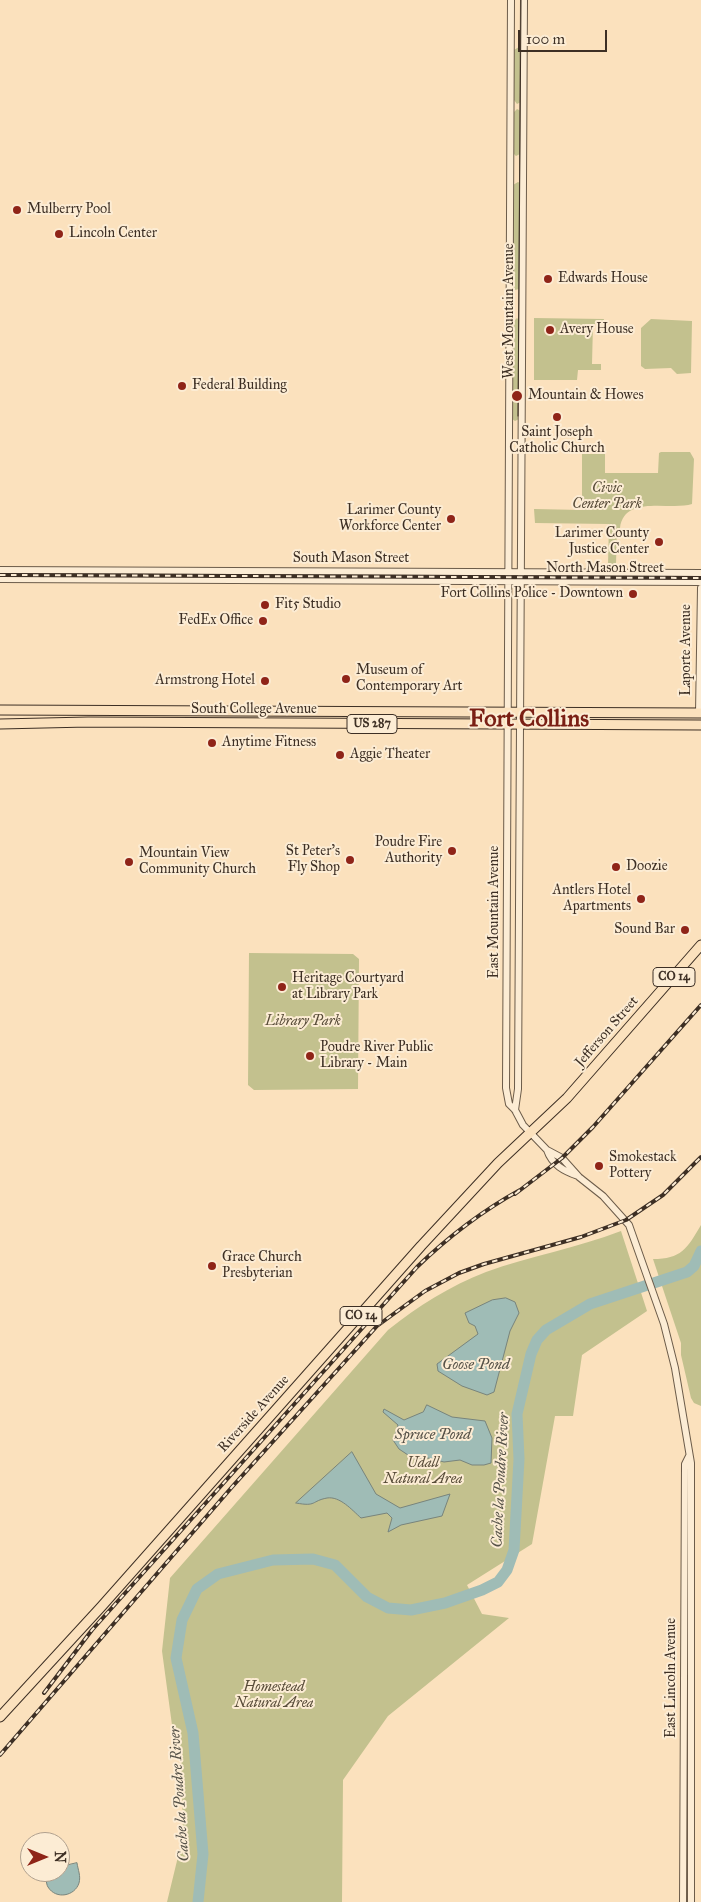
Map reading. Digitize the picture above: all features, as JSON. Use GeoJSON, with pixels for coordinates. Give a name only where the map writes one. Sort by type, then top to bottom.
{"type":"FeatureCollection","features":[{"type":"Feature","properties":{"kind":"highway","name":"South College Avenue"},"geometry":{"type":"LineString","coordinates":[[0,710],[508,712]]}},
{"type":"Feature","properties":{"kind":"highway","name":"US 287"},"geometry":{"type":"LineString","coordinates":[[508,712],[700,713]]}},
{"type":"Feature","properties":{"kind":"highway","name":"South College Avenue"},"geometry":{"type":"LineString","coordinates":[[0,724],[88,722],[508,726]]}},
{"type":"Feature","properties":{"kind":"highway","name":"US 287"},"geometry":{"type":"LineString","coordinates":[[508,726],[701,726]]}},
{"type":"Feature","properties":{"kind":"highway","name":"Jefferson Street"},"geometry":{"type":"LineString","coordinates":[[531,1133],[567,1098],[701,945]]}},
{"type":"Feature","properties":{"kind":"highway","name":"Riverside Avenue"},"geometry":{"type":"LineString","coordinates":[[0,1717],[101,1607],[421,1246],[498,1163],[531,1133]]}},
{"type":"Feature","properties":{"kind":"street","name":"West Mountain Avenue"},"geometry":{"type":"LineString","coordinates":[[508,712],[511,0]]}},
{"type":"Feature","properties":{"kind":"street","name":"West Mountain Avenue"},"geometry":{"type":"LineString","coordinates":[[520,712],[524,0]]}},
{"type":"Feature","properties":{"kind":"street","name":"South Mason Street"},"geometry":{"type":"LineString","coordinates":[[0,570],[701,573]]}},
{"type":"Feature","properties":{"kind":"street","name":"South Mason Street"},"geometry":{"type":"LineString","coordinates":[[0,579],[509,581]]}},
{"type":"Feature","properties":{"kind":"street","name":"North Mason Street"},"geometry":{"type":"LineString","coordinates":[[509,581],[701,582]]}},
{"type":"Feature","properties":{"kind":"street","name":"Laporte Avenue"},"geometry":{"type":"LineString","coordinates":[[700,713],[701,588]]}},
{"type":"Feature","properties":{"kind":"street","name":"East Mountain Avenue"},"geometry":{"type":"LineString","coordinates":[[508,712],[506,1088],[509,1104],[531,1133]]}},
{"type":"Feature","properties":{"kind":"street","name":"East Mountain Avenue"},"geometry":{"type":"LineString","coordinates":[[515,1110],[518,1089],[520,712]]}},
{"type":"Feature","properties":{"kind":"street","name":"East Lincoln Avenue"},"geometry":{"type":"LineString","coordinates":[[531,1133],[547,1150],[550,1159],[555,1164],[579,1177],[603,1196],[626,1220],[642,1259],[661,1317],[680,1391],[691,1463],[690,1643],[693,1674],[691,1902]]}},
{"type":"Feature","properties":{"kind":"street","name":"East Lincoln Avenue"},"geometry":{"type":"LineString","coordinates":[[683,1902],[685,1464],[689,1456]]}},
{"type":"Feature","properties":{"kind":"green space"},"geometry":{"type":"Polygon","coordinates":[[[519,47],[521,48],[521,102],[517,104],[514,100],[514,50],[519,47]]]}},
{"type":"Feature","properties":{"kind":"green space"},"geometry":{"type":"Polygon","coordinates":[[[517,109],[521,111],[520,154],[516,156],[513,153],[514,112],[517,109]]]}},
{"type":"Feature","properties":{"kind":"green space"},"geometry":{"type":"Polygon","coordinates":[[[518,182],[520,183],[519,289],[515,290],[513,288],[513,185],[518,182]]]}},
{"type":"Feature","properties":{"kind":"green space"},"geometry":{"type":"Polygon","coordinates":[[[517,318],[520,321],[519,419],[515,421],[512,419],[513,322],[517,318]]]}},
{"type":"Feature","properties":{"kind":"green space"},"geometry":{"type":"Polygon","coordinates":[[[534,318],[604,319],[603,324],[593,324],[592,364],[601,364],[601,370],[578,370],[577,380],[534,380],[534,318]]]}},
{"type":"Feature","properties":{"kind":"green space"},"geometry":{"type":"Polygon","coordinates":[[[651,319],[692,321],[691,373],[677,374],[671,368],[645,369],[641,366],[641,328],[651,319]]]}},
{"type":"Feature","properties":{"kind":"green space","name":"Civic Center Park"},"geometry":{"type":"Polygon","coordinates":[[[690,452],[694,459],[692,504],[639,507],[630,511],[623,517],[620,528],[617,528],[616,564],[608,564],[609,524],[535,523],[534,509],[582,510],[582,454],[605,454],[605,473],[658,473],[659,453],[690,452]]]}},
{"type":"Feature","properties":{"kind":"green space","name":"Library Park"},"geometry":{"type":"Polygon","coordinates":[[[249,953],[353,954],[359,959],[358,1089],[254,1090],[248,1085],[249,953]]]}},
{"type":"Feature","properties":{"kind":"green space"},"geometry":{"type":"Polygon","coordinates":[[[701,1225],[701,1406],[694,1403],[691,1398],[681,1355],[681,1343],[653,1259],[663,1259],[677,1255],[692,1240],[701,1225]]]}},
{"type":"Feature","properties":{"kind":"green space"},"geometry":{"type":"Polygon","coordinates":[[[621,1231],[647,1311],[582,1355],[573,1416],[555,1416],[532,1544],[467,1585],[482,1614],[509,1618],[388,1716],[343,1780],[342,1902],[167,1902],[183,1836],[181,1755],[172,1725],[162,1651],[170,1578],[388,1330],[399,1321],[447,1290],[486,1272],[621,1231]]]}},
{"type":"Feature","properties":{"kind":"water","name":"Goose Pond"},"geometry":{"type":"Polygon","coordinates":[[[506,1298],[515,1302],[519,1313],[510,1331],[494,1392],[487,1395],[462,1386],[438,1371],[437,1364],[478,1334],[475,1326],[469,1323],[465,1313],[492,1300],[506,1298]]]}},
{"type":"Feature","properties":{"kind":"water","name":"Spruce Pond"},"geometry":{"type":"Polygon","coordinates":[[[427,1405],[452,1417],[485,1421],[492,1438],[491,1463],[472,1465],[460,1460],[444,1462],[428,1458],[414,1459],[399,1449],[393,1440],[398,1425],[383,1412],[384,1409],[404,1420],[423,1412],[427,1405]]]}},
{"type":"Feature","properties":{"kind":"water"},"geometry":{"type":"Polygon","coordinates":[[[352,1452],[376,1494],[400,1508],[450,1494],[442,1516],[401,1525],[388,1532],[392,1518],[387,1513],[361,1518],[346,1504],[332,1498],[322,1499],[311,1504],[296,1503],[352,1452]]]}},
{"type":"Feature","properties":{"kind":"water"},"geometry":{"type":"Polygon","coordinates":[[[77,1863],[79,1883],[74,1891],[70,1893],[65,1895],[56,1894],[47,1886],[46,1882],[70,1882],[70,1865],[77,1863]]]}},
{"type":"Feature","properties":{"kind":"waterway","name":"Cache la Poudre River"},"geometry":{"type":"LineString","coordinates":[[198,1902],[203,1854],[193,1733],[176,1658],[182,1620],[197,1589],[218,1574],[273,1560],[313,1559],[335,1565],[367,1597],[388,1608],[411,1610],[445,1603],[482,1590],[498,1582],[507,1570],[514,1550],[519,1459],[517,1414],[531,1354],[537,1340],[546,1330],[590,1304],[687,1272],[694,1266],[701,1251]]}},
{"type":"Feature","properties":{"kind":"tram line"},"geometry":{"type":"LineString","coordinates":[[518,416],[521,0]]}},
{"type":"Feature","properties":{"kind":"railway"},"geometry":{"type":"LineString","coordinates":[[0,575],[701,578]]}},
{"type":"Feature","properties":{"kind":"railway"},"geometry":{"type":"LineString","coordinates":[[515,1194],[562,1158],[593,1127],[701,1005]]}},
{"type":"Feature","properties":{"kind":"railway"},"geometry":{"type":"LineString","coordinates":[[0,1755],[232,1487],[377,1326],[425,1291],[459,1273],[484,1264],[581,1237],[626,1220],[663,1195],[701,1157]]}},
{"type":"Feature","properties":{"kind":"railway"},"geometry":{"type":"LineString","coordinates":[[44,1693],[92,1630],[417,1267],[466,1225],[520,1190]]}},
{"type":"Feature","properties":{"kind":"place","name":"Mulberry Pool"},"geometry":{"type":"Point","coordinates":[17,210]}},
{"type":"Feature","properties":{"kind":"place","name":"Lincoln Center"},"geometry":{"type":"Point","coordinates":[59,234]}},
{"type":"Feature","properties":{"kind":"place","name":"Edwards House"},"geometry":{"type":"Point","coordinates":[548,279]}},
{"type":"Feature","properties":{"kind":"place","name":"Avery House"},"geometry":{"type":"Point","coordinates":[550,330]}},
{"type":"Feature","properties":{"kind":"place","name":"Federal Building"},"geometry":{"type":"Point","coordinates":[182,386]}},
{"type":"Feature","properties":{"kind":"place","name":"Mountain & Howes"},"geometry":{"type":"Point","coordinates":[517,396]}},
{"type":"Feature","properties":{"kind":"place","name":"Saint Joseph Catholic Church"},"geometry":{"type":"Point","coordinates":[557,417]}},
{"type":"Feature","properties":{"kind":"place","name":"Larimer County Workforce Center"},"geometry":{"type":"Point","coordinates":[451,519]}},
{"type":"Feature","properties":{"kind":"place","name":"Larimer County Justice Center"},"geometry":{"type":"Point","coordinates":[659,542]}},
{"type":"Feature","properties":{"kind":"place","name":"Fort Collins Police - Downtown"},"geometry":{"type":"Point","coordinates":[633,594]}},
{"type":"Feature","properties":{"kind":"place","name":"Fit5 Studio"},"geometry":{"type":"Point","coordinates":[265,605]}},
{"type":"Feature","properties":{"kind":"place","name":"FedEx Office"},"geometry":{"type":"Point","coordinates":[263,621]}},
{"type":"Feature","properties":{"kind":"place","name":"Museum of Contemporary Art"},"geometry":{"type":"Point","coordinates":[346,679]}},
{"type":"Feature","properties":{"kind":"place","name":"Armstrong Hotel"},"geometry":{"type":"Point","coordinates":[265,681]}},
{"type":"Feature","properties":{"kind":"place","name":"Anytime Fitness"},"geometry":{"type":"Point","coordinates":[212,743]}},
{"type":"Feature","properties":{"kind":"place","name":"Aggie Theater"},"geometry":{"type":"Point","coordinates":[340,755]}},
{"type":"Feature","properties":{"kind":"place","name":"Poudre Fire Authority"},"geometry":{"type":"Point","coordinates":[452,851]}},
{"type":"Feature","properties":{"kind":"place","name":"St Peter's Fly Shop"},"geometry":{"type":"Point","coordinates":[350,860]}},
{"type":"Feature","properties":{"kind":"place","name":"Mountain View Community Church"},"geometry":{"type":"Point","coordinates":[129,862]}},
{"type":"Feature","properties":{"kind":"place","name":"Doozie"},"geometry":{"type":"Point","coordinates":[616,867]}},
{"type":"Feature","properties":{"kind":"place","name":"Antlers Hotel Apartments"},"geometry":{"type":"Point","coordinates":[641,899]}},
{"type":"Feature","properties":{"kind":"place","name":"Sound Bar"},"geometry":{"type":"Point","coordinates":[685,930]}},
{"type":"Feature","properties":{"kind":"place","name":"Heritage Courtyard at Library Park"},"geometry":{"type":"Point","coordinates":[282,987]}},
{"type":"Feature","properties":{"kind":"place","name":"Poudre River Public Library - Main"},"geometry":{"type":"Point","coordinates":[310,1056]}},
{"type":"Feature","properties":{"kind":"place","name":"Smokestack Pottery"},"geometry":{"type":"Point","coordinates":[599,1166]}},
{"type":"Feature","properties":{"kind":"place","name":"Grace Church Presbyterian"},"geometry":{"type":"Point","coordinates":[212,1266]}},
{"type":"Feature","properties":{"kind":"district","name":"Fort Collins"},"geometry":{"type":"Point","coordinates":[529,720]}},
{"type":"Feature","properties":{"kind":"park label","name":"Udall Natural Area"},"geometry":{"type":"Point","coordinates":[423,1472]}},
{"type":"Feature","properties":{"kind":"park label","name":"Homestead Natural Area"},"geometry":{"type":"Point","coordinates":[274,1696]}}]}
